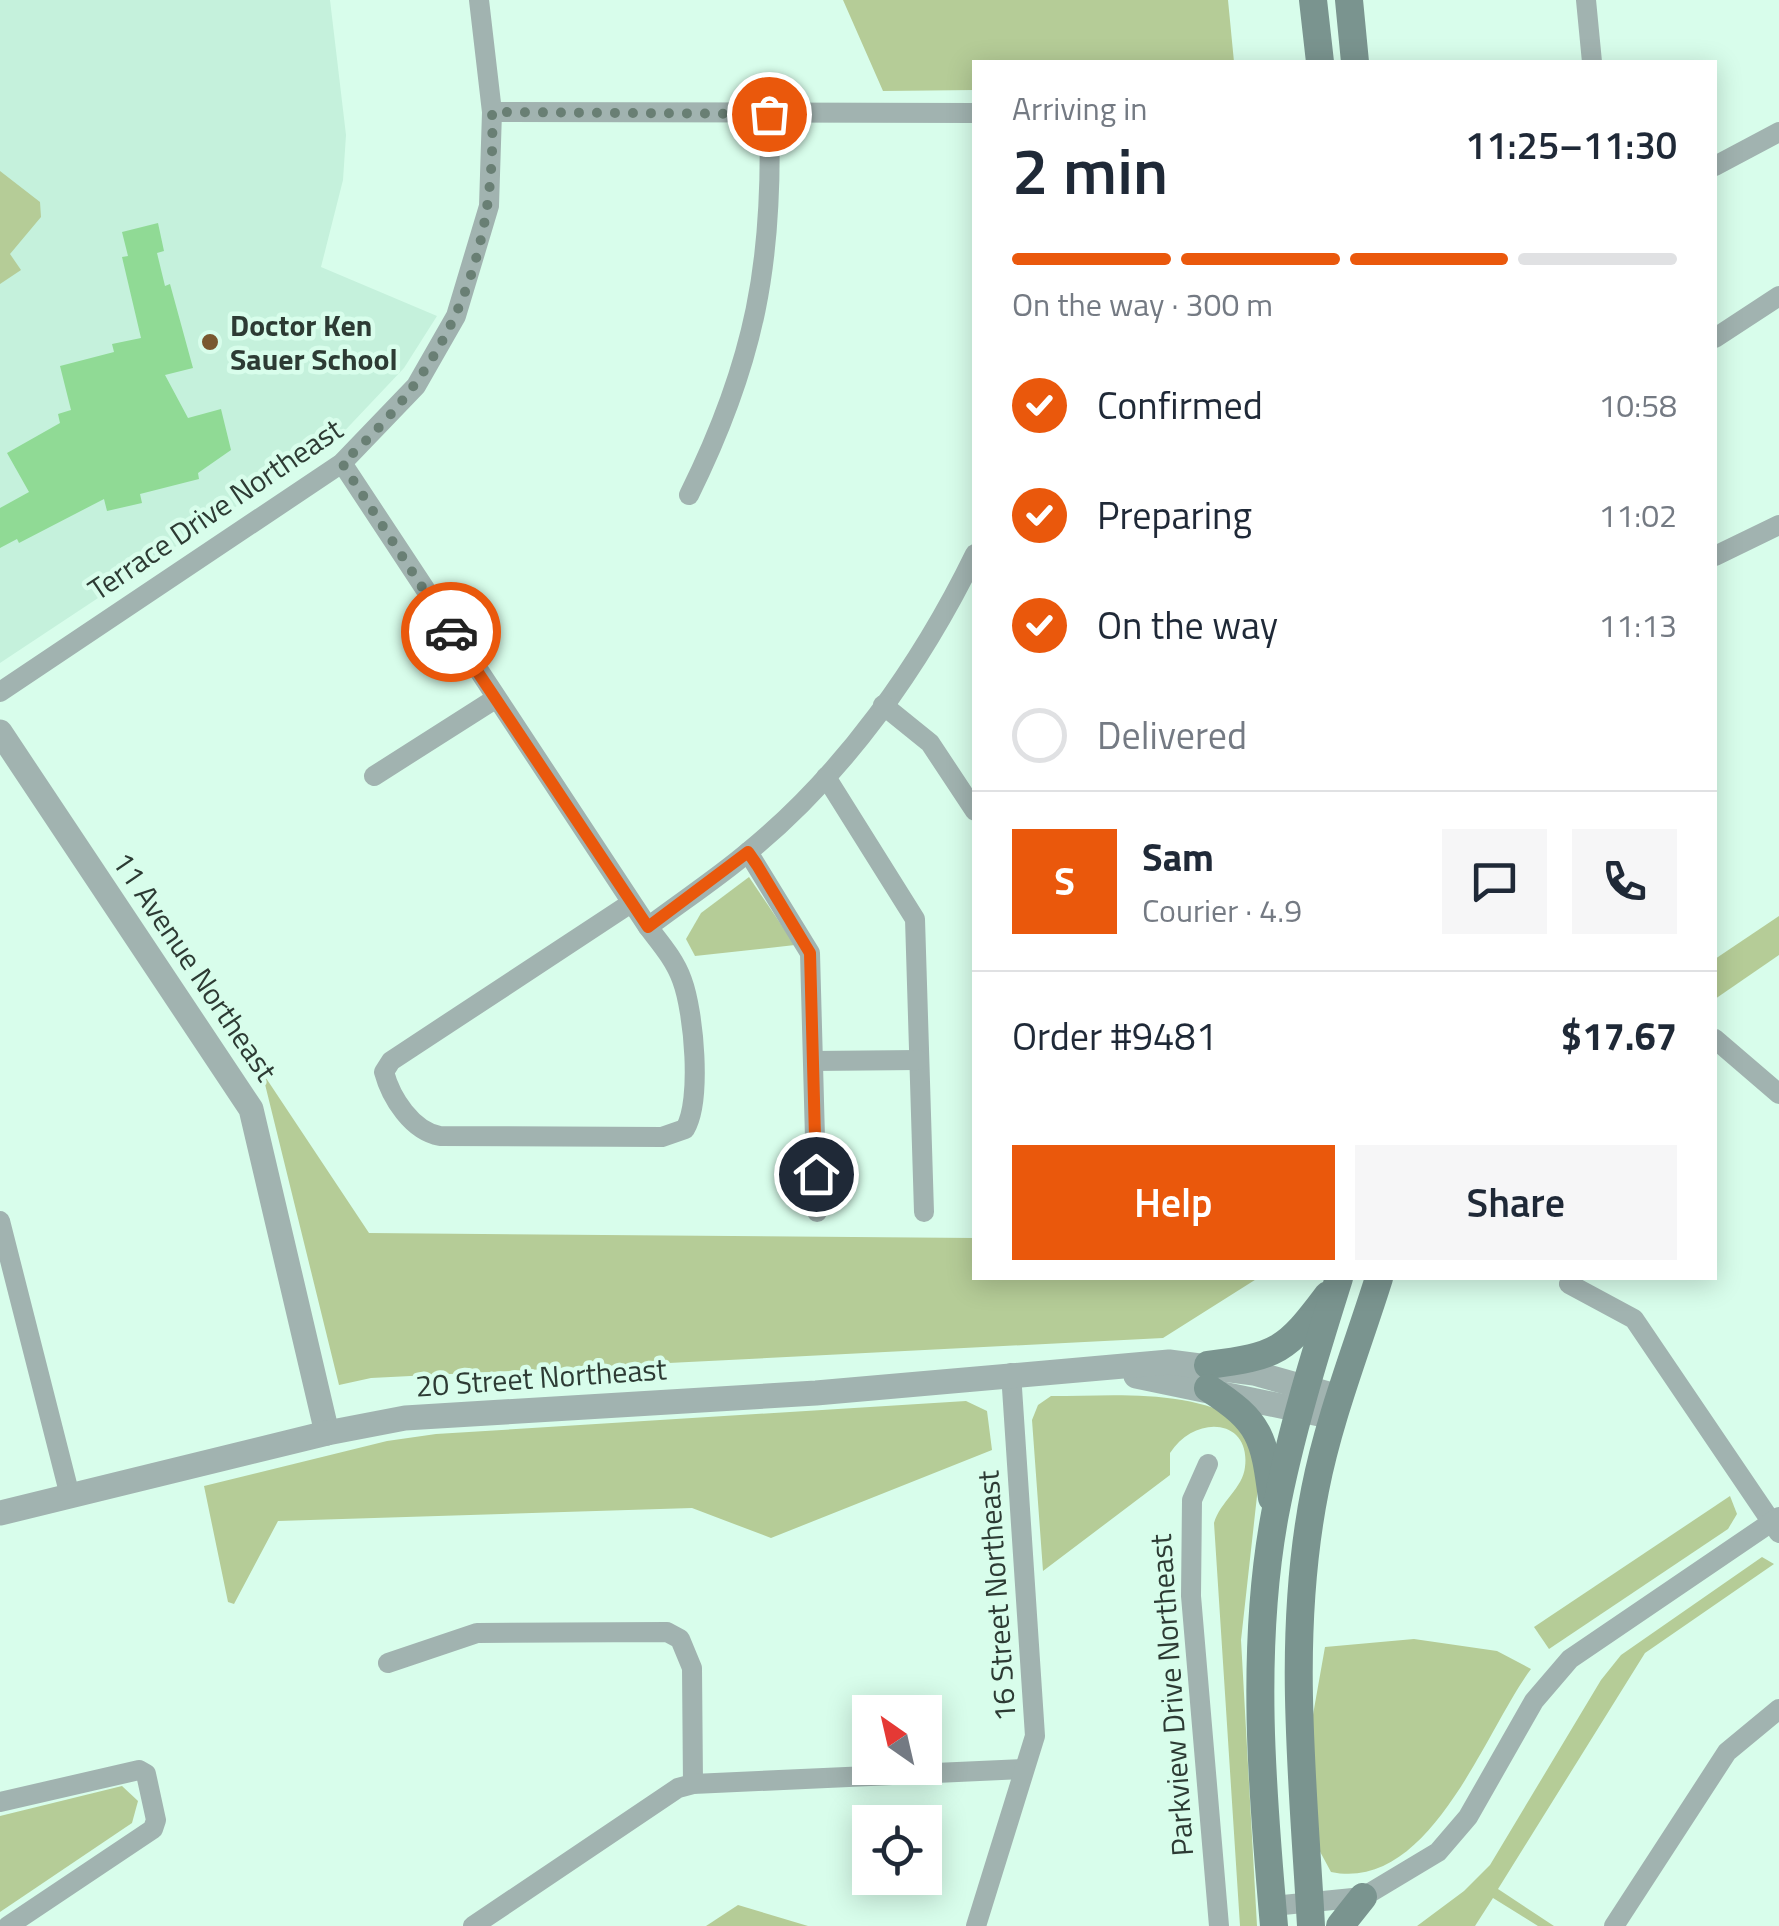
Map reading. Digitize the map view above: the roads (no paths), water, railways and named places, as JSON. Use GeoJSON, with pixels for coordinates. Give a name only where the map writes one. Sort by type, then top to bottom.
{"type":"FeatureCollection","features":[{"type":"Feature","properties":{"kind":"main road"},"geometry":{"type":"LineString","coordinates":[[1313,0],[1320,60]]}},
{"type":"Feature","properties":{"kind":"main road"},"geometry":{"type":"LineString","coordinates":[[1349,0],[1355,60]]}},
{"type":"Feature","properties":{"kind":"main road"},"geometry":{"type":"LineString","coordinates":[[1275,1514],[1266,1447],[1258,1429],[1208,1377],[1280,1350],[1338,1280]]}},
{"type":"Feature","properties":{"kind":"main road"},"geometry":{"type":"LineString","coordinates":[[1273,1916],[1261,1661],[1275,1514],[1338,1280]]}},
{"type":"Feature","properties":{"kind":"main road"},"geometry":{"type":"LineString","coordinates":[[1310,1915],[1296,1663],[1314,1490],[1336,1407],[1378,1280]]}},
{"type":"Feature","properties":{"kind":"main road"},"geometry":{"type":"LineString","coordinates":[[1340,1926],[1363,1898]]}},
{"type":"Feature","properties":{"kind":"street","name":"Terrace Drive Northeast"},"geometry":{"type":"LineString","coordinates":[[0,692],[342,463],[416,386],[456,316],[489,206],[492,112],[479,0]]}},
{"type":"Feature","properties":{"kind":"street"},"geometry":{"type":"LineString","coordinates":[[1586,0],[1592,60]]}},
{"type":"Feature","properties":{"kind":"street"},"geometry":{"type":"LineString","coordinates":[[492,112],[972,113]]}},
{"type":"Feature","properties":{"kind":"street"},"geometry":{"type":"LineString","coordinates":[[688,495],[731,401],[753,332],[769,244],[769,114]]}},
{"type":"Feature","properties":{"kind":"street"},"geometry":{"type":"LineString","coordinates":[[1717,165],[1779,132]]}},
{"type":"Feature","properties":{"kind":"street"},"geometry":{"type":"LineString","coordinates":[[1717,337],[1779,296]]}},
{"type":"Feature","properties":{"kind":"street"},"geometry":{"type":"LineString","coordinates":[[342,463],[494,698],[677,967],[690,1009],[694,1108],[684,1129],[662,1137],[440,1136],[413,1122],[387,1084],[384,1072],[391,1061],[631,903]]}},
{"type":"Feature","properties":{"kind":"street"},"geometry":{"type":"LineString","coordinates":[[1717,555],[1779,525]]}},
{"type":"Feature","properties":{"kind":"street"},"geometry":{"type":"LineString","coordinates":[[648,927],[748,852],[826,777],[920,653],[972,559]]}},
{"type":"Feature","properties":{"kind":"street"},"geometry":{"type":"LineString","coordinates":[[374,776],[494,698]]}},
{"type":"Feature","properties":{"kind":"street"},"geometry":{"type":"LineString","coordinates":[[883,705],[930,743],[972,806]]}},
{"type":"Feature","properties":{"kind":"street","name":"11 Avenue Northeast"},"geometry":{"type":"LineString","coordinates":[[0,732],[251,1109],[326,1433]]}},
{"type":"Feature","properties":{"kind":"street"},"geometry":{"type":"LineString","coordinates":[[826,777],[916,920],[924,1212]]}},
{"type":"Feature","properties":{"kind":"street"},"geometry":{"type":"LineString","coordinates":[[748,852],[800,929],[810,953],[817,1212]]}},
{"type":"Feature","properties":{"kind":"street"},"geometry":{"type":"LineString","coordinates":[[1717,1041],[1779,1094]]}},
{"type":"Feature","properties":{"kind":"street"},"geometry":{"type":"LineString","coordinates":[[813,1061],[918,1060]]}},
{"type":"Feature","properties":{"kind":"street"},"geometry":{"type":"LineString","coordinates":[[2,1233],[70,1496]]}},
{"type":"Feature","properties":{"kind":"street"},"geometry":{"type":"LineString","coordinates":[[1273,1916],[1310,1915],[1363,1898],[1438,1852],[1468,1816],[1534,1701],[1570,1660],[1777,1524],[1634,1319],[1569,1284]]}},
{"type":"Feature","properties":{"kind":"street","name":"20 Street Northeast"},"geometry":{"type":"LineString","coordinates":[[0,1513],[326,1433],[405,1418],[816,1393],[1011,1373],[1096,1370],[1208,1377],[1336,1407]]}},
{"type":"Feature","properties":{"kind":"street","name":"16 Street Northeast"},"geometry":{"type":"LineString","coordinates":[[976,1926],[1035,1736],[1011,1373]]}},
{"type":"Feature","properties":{"kind":"street","name":"Parkview Drive Northeast"},"geometry":{"type":"LineString","coordinates":[[1208,1464],[1192,1500],[1191,1596],[1219,1926]]}},
{"type":"Feature","properties":{"kind":"street"},"geometry":{"type":"LineString","coordinates":[[388,1663],[477,1634],[667,1632],[680,1638],[692,1668],[693,1784]]}},
{"type":"Feature","properties":{"kind":"street"},"geometry":{"type":"LineString","coordinates":[[1614,1926],[1726,1752],[1779,1709]]}},
{"type":"Feature","properties":{"kind":"street"},"geometry":{"type":"LineString","coordinates":[[472,1926],[678,1788],[693,1784],[1024,1769]]}},
{"type":"Feature","properties":{"kind":"street"},"geometry":{"type":"LineString","coordinates":[[0,1802],[139,1770],[146,1774],[156,1820],[153,1828],[8,1926]]}},
{"type":"Feature","properties":{"kind":"place","name":"Doctor Ken Sauer School"},"geometry":{"type":"Point","coordinates":[210,342]}}]}
